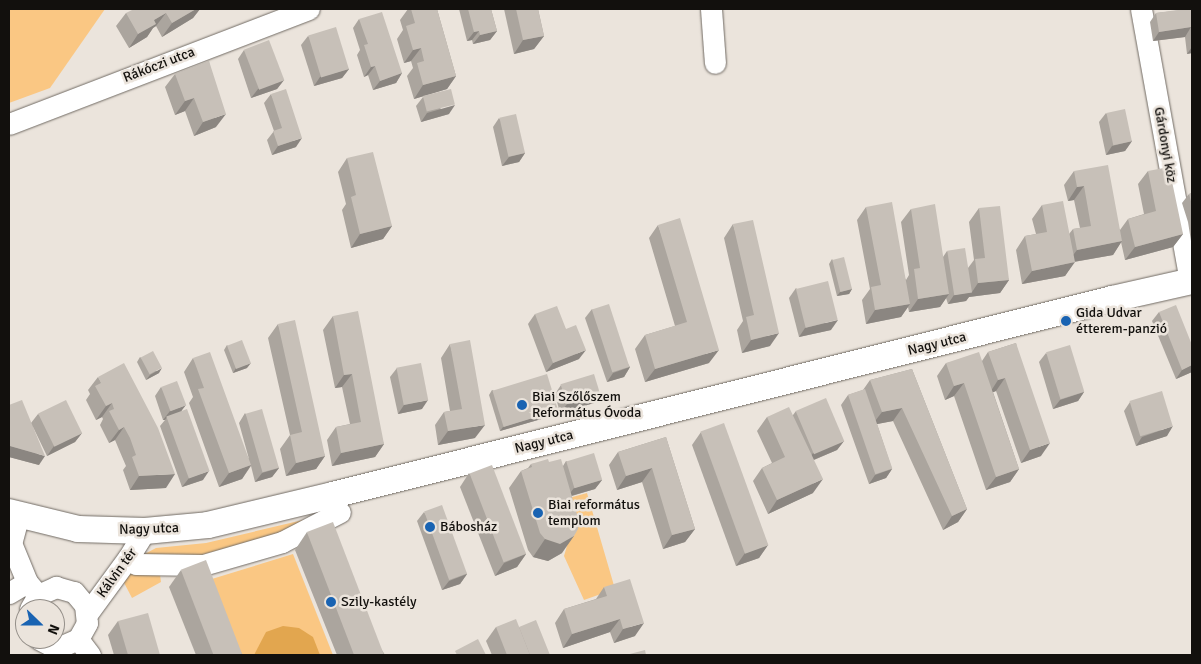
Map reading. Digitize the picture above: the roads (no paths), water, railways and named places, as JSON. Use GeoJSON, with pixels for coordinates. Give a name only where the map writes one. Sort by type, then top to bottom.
{"type":"FeatureCollection","features":[{"type":"Feature","properties":{"kind":"main road","name":"Nagy utca"},"geometry":{"type":"LineString","coordinates":[[14,513],[78,528],[145,531],[208,524],[333,495],[1112,299],[1191,281]]}},
{"type":"Feature","properties":{"kind":"street","name":"Rákóczi utca"},"geometry":{"type":"LineString","coordinates":[[9,124],[309,9]]}},
{"type":"Feature","properties":{"kind":"street"},"geometry":{"type":"LineString","coordinates":[[711,9],[715,63]]}},
{"type":"Feature","properties":{"kind":"street","name":"Gárdonyi köz"},"geometry":{"type":"LineString","coordinates":[[1141,9],[1191,281]]}},
{"type":"Feature","properties":{"kind":"street"},"geometry":{"type":"LineString","coordinates":[[128,558],[136,564],[203,565],[282,542],[340,512]]}},
{"type":"Feature","properties":{"kind":"street"},"geometry":{"type":"LineString","coordinates":[[14,513],[11,543],[32,595]]}},
{"type":"Feature","properties":{"kind":"street","name":"Kálvin tér"},"geometry":{"type":"LineString","coordinates":[[84,647],[87,614],[128,558],[145,531]]}},
{"type":"Feature","properties":{"kind":"street"},"geometry":{"type":"LineString","coordinates":[[9,593],[32,595],[56,587],[65,588],[80,597],[87,614]]}},
{"type":"Feature","properties":{"kind":"street"},"geometry":{"type":"LineString","coordinates":[[65,646],[84,647]]}},
{"type":"Feature","properties":{"kind":"place","name":"Gida Udvar étterem-panzió"},"geometry":{"type":"Point","coordinates":[1066,321]}},
{"type":"Feature","properties":{"kind":"place","name":"Biai Szőlőszem Református Óvoda"},"geometry":{"type":"Point","coordinates":[522,405]}},
{"type":"Feature","properties":{"kind":"place","name":"Biai református templom"},"geometry":{"type":"Point","coordinates":[538,513]}},
{"type":"Feature","properties":{"kind":"place","name":"Bábosház"},"geometry":{"type":"Point","coordinates":[430,527]}},
{"type":"Feature","properties":{"kind":"place","name":"Szily-kastély"},"geometry":{"type":"Point","coordinates":[331,602]}}]}
